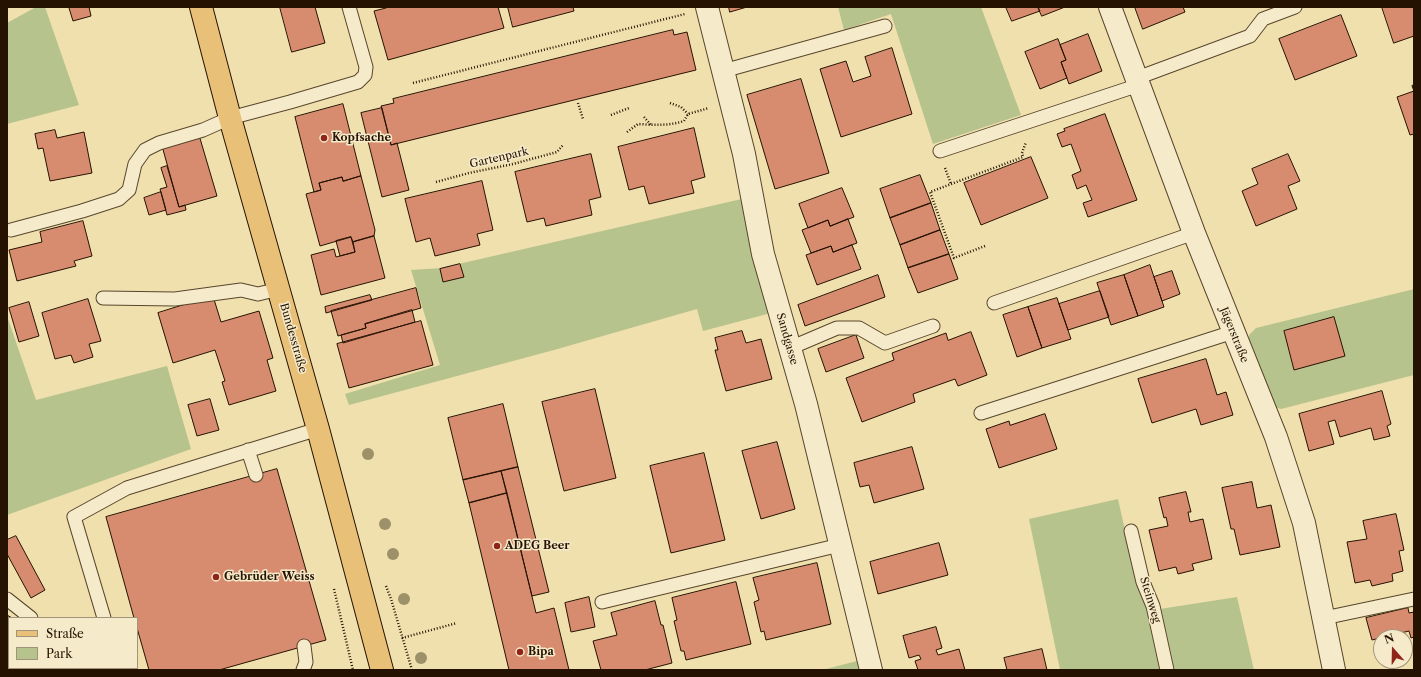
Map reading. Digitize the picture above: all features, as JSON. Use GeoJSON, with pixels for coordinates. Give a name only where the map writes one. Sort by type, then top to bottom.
{"type":"FeatureCollection","features":[{"type":"Feature","properties":{"kind":"main road","name":"Bundesstraße"},"geometry":{"type":"LineString","coordinates":[[201,7],[230,118],[318,429],[382,670]]}},
{"type":"Feature","properties":{"kind":"street","name":"Jägerstraße"},"geometry":{"type":"LineString","coordinates":[[1110,7],[1194,233],[1276,437],[1302,516],[1334,670]]}},
{"type":"Feature","properties":{"kind":"street","name":"Sandgasse"},"geometry":{"type":"LineString","coordinates":[[707,8],[744,154],[763,254],[806,404],[872,670]]}},
{"type":"Feature","properties":{"kind":"lane"},"geometry":{"type":"LineString","coordinates":[[11,230],[82,211],[119,199],[129,190],[135,164],[145,150],[159,143],[203,130],[230,118],[358,82],[365,75],[366,67],[348,7]]}},
{"type":"Feature","properties":{"kind":"lane"},"geometry":{"type":"LineString","coordinates":[[940,151],[1138,81],[1250,36],[1263,19],[1295,7]]}},
{"type":"Feature","properties":{"kind":"lane"},"geometry":{"type":"LineString","coordinates":[[723,71],[885,26]]}},
{"type":"Feature","properties":{"kind":"lane"},"geometry":{"type":"LineString","coordinates":[[994,303],[1194,233]]}},
{"type":"Feature","properties":{"kind":"lane"},"geometry":{"type":"LineString","coordinates":[[103,298],[175,300],[240,290],[258,294],[279,289]]}},
{"type":"Feature","properties":{"kind":"lane"},"geometry":{"type":"LineString","coordinates":[[790,348],[837,328],[859,328],[885,343],[933,326]]}},
{"type":"Feature","properties":{"kind":"lane"},"geometry":{"type":"LineString","coordinates":[[981,413],[1233,332]]}},
{"type":"Feature","properties":{"kind":"lane"},"geometry":{"type":"LineString","coordinates":[[104,617],[74,517],[127,488],[318,429]]}},
{"type":"Feature","properties":{"kind":"lane"},"geometry":{"type":"LineString","coordinates":[[248,450],[256,475]]}},
{"type":"Feature","properties":{"kind":"lane","name":"Steinweg"},"geometry":{"type":"LineString","coordinates":[[1131,531],[1143,582],[1153,606],[1167,670]]}},
{"type":"Feature","properties":{"kind":"lane"},"geometry":{"type":"LineString","coordinates":[[602,602],[840,545]]}},
{"type":"Feature","properties":{"kind":"lane"},"geometry":{"type":"LineString","coordinates":[[7,599],[29,617]]}},
{"type":"Feature","properties":{"kind":"lane"},"geometry":{"type":"LineString","coordinates":[[1324,618],[1414,599]]}},
{"type":"Feature","properties":{"kind":"lane"},"geometry":{"type":"LineString","coordinates":[[303,670],[306,662],[304,646]]}},
{"type":"Feature","properties":{"kind":"path"},"geometry":{"type":"LineString","coordinates":[[413,83],[707,8]]}},
{"type":"Feature","properties":{"kind":"path"},"geometry":{"type":"LineString","coordinates":[[578,103],[583,119]]}},
{"type":"Feature","properties":{"kind":"path"},"geometry":{"type":"LineString","coordinates":[[670,103],[681,107],[688,114]]}},
{"type":"Feature","properties":{"kind":"path"},"geometry":{"type":"LineString","coordinates":[[627,132],[638,124],[674,124],[684,121],[688,114],[731,103]]}},
{"type":"Feature","properties":{"kind":"path"},"geometry":{"type":"LineString","coordinates":[[612,114],[629,108]]}},
{"type":"Feature","properties":{"kind":"path"},"geometry":{"type":"LineString","coordinates":[[644,117],[651,125]]}},
{"type":"Feature","properties":{"kind":"path"},"geometry":{"type":"LineString","coordinates":[[986,246],[954,258],[930,192],[1023,157],[1022,153],[1028,139]]}},
{"type":"Feature","properties":{"kind":"path","name":"Gartenpark"},"geometry":{"type":"LineString","coordinates":[[436,182],[557,152],[563,145]]}},
{"type":"Feature","properties":{"kind":"path"},"geometry":{"type":"LineString","coordinates":[[402,638],[458,623]]}},
{"type":"Feature","properties":{"kind":"green space"},"geometry":{"type":"Polygon","coordinates":[[[36,7],[45,7],[79,105],[7,124],[7,23],[36,7]]]}},
{"type":"Feature","properties":{"kind":"green space"},"geometry":{"type":"Polygon","coordinates":[[[838,7],[981,7],[1021,115],[933,144],[891,14],[844,30],[838,7]]]}},
{"type":"Feature","properties":{"kind":"green space"},"geometry":{"type":"Polygon","coordinates":[[[746,198],[771,313],[703,331],[697,309],[554,350],[349,405],[345,394],[440,365],[411,270],[441,268],[746,198]]]}},
{"type":"Feature","properties":{"kind":"green space"},"geometry":{"type":"Polygon","coordinates":[[[1414,289],[1414,375],[1281,409],[1275,407],[1249,341],[1249,335],[1256,328],[1414,289]]]}},
{"type":"Feature","properties":{"kind":"green space"},"geometry":{"type":"Polygon","coordinates":[[[7,316],[36,400],[167,366],[191,449],[7,515],[7,316]]]}},
{"type":"Feature","properties":{"kind":"green space"},"geometry":{"type":"Polygon","coordinates":[[[1118,499],[1137,584],[1147,605],[1161,670],[1060,670],[1029,519],[1118,499]]]}},
{"type":"Feature","properties":{"kind":"green space"},"geometry":{"type":"Polygon","coordinates":[[[1237,597],[1254,670],[1173,670],[1160,609],[1237,597]]]}},
{"type":"Feature","properties":{"kind":"green space"},"geometry":{"type":"Polygon","coordinates":[[[857,661],[859,670],[822,670],[857,661]]]}},
{"type":"Feature","properties":{"kind":"building"},"geometry":{"type":"Polygon","coordinates":[[[89,7],[91,16],[73,21],[69,8],[89,7]]]}},
{"type":"Feature","properties":{"kind":"building"},"geometry":{"type":"Polygon","coordinates":[[[280,7],[315,7],[325,43],[292,52],[280,7]]]}},
{"type":"Feature","properties":{"kind":"building"},"geometry":{"type":"Polygon","coordinates":[[[386,7],[498,7],[504,28],[388,60],[374,11],[386,7]]]}},
{"type":"Feature","properties":{"kind":"building"},"geometry":{"type":"Polygon","coordinates":[[[508,7],[573,7],[574,11],[513,27],[508,7]]]}},
{"type":"Feature","properties":{"kind":"building"},"geometry":{"type":"Polygon","coordinates":[[[729,7],[747,7],[730,12],[729,7]]]}},
{"type":"Feature","properties":{"kind":"building"},"geometry":{"type":"Polygon","coordinates":[[[1006,7],[1038,7],[1040,11],[1012,21],[1006,7]]]}},
{"type":"Feature","properties":{"kind":"building"},"geometry":{"type":"Polygon","coordinates":[[[1038,7],[1065,7],[1042,16],[1038,7]]]}},
{"type":"Feature","properties":{"kind":"building"},"geometry":{"type":"Polygon","coordinates":[[[1135,7],[1183,7],[1185,12],[1143,29],[1135,7]]]}},
{"type":"Feature","properties":{"kind":"building"},"geometry":{"type":"Polygon","coordinates":[[[1382,7],[1414,7],[1414,36],[1394,43],[1382,7]]]}},
{"type":"Feature","properties":{"kind":"building"},"geometry":{"type":"Polygon","coordinates":[[[1341,15],[1357,56],[1295,80],[1279,39],[1341,15]]]}},
{"type":"Feature","properties":{"kind":"building"},"geometry":{"type":"Polygon","coordinates":[[[673,30],[674,35],[687,32],[696,70],[391,145],[381,106],[394,103],[393,99],[673,30]]]}},
{"type":"Feature","properties":{"kind":"building"},"geometry":{"type":"Polygon","coordinates":[[[1088,34],[1102,71],[1069,84],[1061,62],[1066,60],[1060,45],[1088,34]]]}},
{"type":"Feature","properties":{"kind":"building"},"geometry":{"type":"Polygon","coordinates":[[[1058,39],[1066,60],[1061,62],[1067,78],[1040,89],[1025,52],[1058,39]]]}},
{"type":"Feature","properties":{"kind":"building"},"geometry":{"type":"Polygon","coordinates":[[[892,48],[912,114],[841,137],[820,69],[846,61],[853,82],[871,76],[865,57],[892,48]]]}},
{"type":"Feature","properties":{"kind":"building"},"geometry":{"type":"Polygon","coordinates":[[[801,79],[829,173],[775,189],[747,95],[801,79]]]}},
{"type":"Feature","properties":{"kind":"building"},"geometry":{"type":"Polygon","coordinates":[[[1414,91],[1414,134],[1410,135],[1397,97],[1414,91]]]}},
{"type":"Feature","properties":{"kind":"building"},"geometry":{"type":"Polygon","coordinates":[[[343,104],[361,176],[343,181],[342,177],[319,183],[321,190],[314,192],[295,117],[343,104]]]}},
{"type":"Feature","properties":{"kind":"building"},"geometry":{"type":"Polygon","coordinates":[[[382,108],[391,145],[397,143],[409,190],[382,197],[361,113],[382,108]]]}},
{"type":"Feature","properties":{"kind":"building"},"geometry":{"type":"Polygon","coordinates":[[[1105,114],[1137,200],[1088,217],[1083,203],[1092,200],[1086,185],[1077,189],[1072,175],[1081,171],[1071,144],[1062,147],[1057,134],[1065,131],[1064,129],[1105,114]]]}},
{"type":"Feature","properties":{"kind":"building"},"geometry":{"type":"Polygon","coordinates":[[[694,128],[705,177],[691,181],[694,193],[649,204],[644,186],[629,190],[618,147],[694,128]]]}},
{"type":"Feature","properties":{"kind":"building"},"geometry":{"type":"Polygon","coordinates":[[[55,130],[57,138],[84,132],[92,173],[50,181],[43,148],[38,149],[35,134],[55,130]]]}},
{"type":"Feature","properties":{"kind":"building"},"geometry":{"type":"Polygon","coordinates":[[[199,135],[217,196],[179,207],[162,146],[199,135]]]}},
{"type":"Feature","properties":{"kind":"building"},"geometry":{"type":"Polygon","coordinates":[[[591,154],[601,197],[589,200],[592,215],[546,226],[544,218],[527,222],[515,172],[591,154]]]}},
{"type":"Feature","properties":{"kind":"building"},"geometry":{"type":"Polygon","coordinates":[[[1288,154],[1300,181],[1288,186],[1297,209],[1256,226],[1242,191],[1258,184],[1252,169],[1288,154]]]}},
{"type":"Feature","properties":{"kind":"building"},"geometry":{"type":"Polygon","coordinates":[[[1031,157],[1048,198],[981,225],[964,183],[1031,157]]]}},
{"type":"Feature","properties":{"kind":"building"},"geometry":{"type":"Polygon","coordinates":[[[167,166],[179,207],[185,205],[186,210],[167,215],[160,189],[167,187],[161,168],[167,166]]]}},
{"type":"Feature","properties":{"kind":"building"},"geometry":{"type":"Polygon","coordinates":[[[920,175],[931,203],[890,218],[880,189],[920,175]]]}},
{"type":"Feature","properties":{"kind":"building"},"geometry":{"type":"Polygon","coordinates":[[[361,176],[375,230],[374,236],[353,242],[351,237],[320,246],[306,194],[321,190],[319,183],[342,177],[343,181],[361,176]]]}},
{"type":"Feature","properties":{"kind":"building"},"geometry":{"type":"Polygon","coordinates":[[[482,181],[493,230],[477,234],[480,245],[435,256],[430,238],[416,242],[405,199],[482,181]]]}},
{"type":"Feature","properties":{"kind":"building"},"geometry":{"type":"Polygon","coordinates":[[[842,188],[854,217],[830,226],[828,220],[808,228],[799,204],[842,188]]]}},
{"type":"Feature","properties":{"kind":"building"},"geometry":{"type":"Polygon","coordinates":[[[161,192],[166,210],[149,215],[144,198],[161,192]]]}},
{"type":"Feature","properties":{"kind":"building"},"geometry":{"type":"Polygon","coordinates":[[[931,203],[940,230],[900,245],[890,218],[931,203]]]}},
{"type":"Feature","properties":{"kind":"building"},"geometry":{"type":"Polygon","coordinates":[[[848,219],[857,243],[833,252],[831,246],[811,253],[802,230],[828,220],[830,226],[848,219]]]}},
{"type":"Feature","properties":{"kind":"building"},"geometry":{"type":"Polygon","coordinates":[[[83,221],[92,256],[74,261],[76,266],[17,281],[9,250],[42,242],[40,232],[83,221]]]}},
{"type":"Feature","properties":{"kind":"building"},"geometry":{"type":"Polygon","coordinates":[[[940,230],[949,254],[908,268],[900,245],[940,230]]]}},
{"type":"Feature","properties":{"kind":"building"},"geometry":{"type":"Polygon","coordinates":[[[374,236],[385,278],[321,295],[311,255],[334,249],[336,257],[355,252],[353,242],[374,236]]]}},
{"type":"Feature","properties":{"kind":"building"},"geometry":{"type":"Polygon","coordinates":[[[351,237],[355,252],[340,256],[336,241],[351,237]]]}},
{"type":"Feature","properties":{"kind":"building"},"geometry":{"type":"Polygon","coordinates":[[[852,245],[861,269],[817,285],[806,255],[831,246],[833,252],[852,245]]]}},
{"type":"Feature","properties":{"kind":"building"},"geometry":{"type":"Polygon","coordinates":[[[949,254],[958,279],[918,293],[908,268],[949,254]]]}},
{"type":"Feature","properties":{"kind":"building"},"geometry":{"type":"Polygon","coordinates":[[[460,264],[464,277],[443,282],[440,269],[460,264]]]}},
{"type":"Feature","properties":{"kind":"building"},"geometry":{"type":"Polygon","coordinates":[[[1150,265],[1164,307],[1138,316],[1124,275],[1150,265]]]}},
{"type":"Feature","properties":{"kind":"building"},"geometry":{"type":"Polygon","coordinates":[[[1172,271],[1180,294],[1162,301],[1154,277],[1172,271]]]}},
{"type":"Feature","properties":{"kind":"building"},"geometry":{"type":"Polygon","coordinates":[[[878,275],[885,297],[805,326],[798,305],[878,275]]]}},
{"type":"Feature","properties":{"kind":"building"},"geometry":{"type":"Polygon","coordinates":[[[1124,275],[1138,316],[1111,325],[1097,283],[1124,275]]]}},
{"type":"Feature","properties":{"kind":"building"},"geometry":{"type":"Polygon","coordinates":[[[416,288],[421,308],[365,324],[366,328],[338,336],[331,311],[416,288]]]}},
{"type":"Feature","properties":{"kind":"building"},"geometry":{"type":"Polygon","coordinates":[[[1100,291],[1109,317],[1068,330],[1059,304],[1100,291]]]}},
{"type":"Feature","properties":{"kind":"building"},"geometry":{"type":"Polygon","coordinates":[[[370,295],[372,300],[326,313],[325,307],[370,295]]]}},
{"type":"Feature","properties":{"kind":"building"},"geometry":{"type":"Polygon","coordinates":[[[213,296],[221,322],[259,311],[273,358],[267,360],[276,391],[229,405],[222,382],[225,381],[215,350],[173,363],[158,313],[213,296]]]}},
{"type":"Feature","properties":{"kind":"building"},"geometry":{"type":"Polygon","coordinates":[[[1057,298],[1071,339],[1042,348],[1028,307],[1057,298]]]}},
{"type":"Feature","properties":{"kind":"building"},"geometry":{"type":"Polygon","coordinates":[[[88,299],[101,341],[89,344],[93,357],[74,363],[71,355],[55,359],[42,313],[88,299]]]}},
{"type":"Feature","properties":{"kind":"building"},"geometry":{"type":"Polygon","coordinates":[[[29,302],[39,336],[19,342],[9,308],[29,302]]]}},
{"type":"Feature","properties":{"kind":"building"},"geometry":{"type":"Polygon","coordinates":[[[1028,307],[1042,348],[1017,357],[1003,315],[1028,307]]]}},
{"type":"Feature","properties":{"kind":"building"},"geometry":{"type":"Polygon","coordinates":[[[412,310],[415,322],[343,343],[341,335],[366,328],[365,324],[412,310]]]}},
{"type":"Feature","properties":{"kind":"building"},"geometry":{"type":"Polygon","coordinates":[[[1334,317],[1345,356],[1294,370],[1284,331],[1334,317]]]}},
{"type":"Feature","properties":{"kind":"building"},"geometry":{"type":"Polygon","coordinates":[[[421,321],[433,365],[349,388],[337,344],[421,321]]]}},
{"type":"Feature","properties":{"kind":"building"},"geometry":{"type":"Polygon","coordinates":[[[742,331],[746,343],[761,339],[772,379],[726,391],[715,350],[718,350],[715,338],[742,331]]]}},
{"type":"Feature","properties":{"kind":"building"},"geometry":{"type":"Polygon","coordinates":[[[971,332],[987,375],[958,386],[955,379],[913,394],[915,402],[862,422],[846,378],[894,360],[892,353],[946,333],[948,340],[971,332]]]}},
{"type":"Feature","properties":{"kind":"building"},"geometry":{"type":"Polygon","coordinates":[[[856,335],[864,358],[826,372],[818,349],[856,335]]]}},
{"type":"Feature","properties":{"kind":"building"},"geometry":{"type":"Polygon","coordinates":[[[1206,359],[1217,395],[1226,392],[1233,415],[1201,425],[1196,409],[1152,423],[1138,379],[1206,359]]]}},
{"type":"Feature","properties":{"kind":"building"},"geometry":{"type":"Polygon","coordinates":[[[595,389],[616,478],[564,491],[542,402],[595,389]]]}},
{"type":"Feature","properties":{"kind":"building"},"geometry":{"type":"Polygon","coordinates":[[[1382,391],[1391,424],[1387,426],[1390,436],[1374,440],[1371,428],[1340,437],[1335,420],[1328,422],[1334,444],[1309,451],[1299,414],[1382,391]]]}},
{"type":"Feature","properties":{"kind":"building"},"geometry":{"type":"Polygon","coordinates":[[[210,399],[219,430],[197,436],[188,405],[210,399]]]}},
{"type":"Feature","properties":{"kind":"building"},"geometry":{"type":"Polygon","coordinates":[[[503,404],[518,467],[463,480],[448,418],[503,404]]]}},
{"type":"Feature","properties":{"kind":"building"},"geometry":{"type":"Polygon","coordinates":[[[1045,414],[1057,449],[999,468],[986,429],[1009,421],[1010,425],[1045,414]]]}},
{"type":"Feature","properties":{"kind":"building"},"geometry":{"type":"Polygon","coordinates":[[[777,442],[795,509],[761,519],[742,451],[777,442]]]}},
{"type":"Feature","properties":{"kind":"building"},"geometry":{"type":"Polygon","coordinates":[[[912,447],[924,489],[874,503],[869,485],[860,487],[854,463],[912,447]]]}},
{"type":"Feature","properties":{"kind":"building"},"geometry":{"type":"Polygon","coordinates":[[[704,453],[725,540],[671,553],[650,466],[704,453]]]}},
{"type":"Feature","properties":{"kind":"building"},"geometry":{"type":"Polygon","coordinates":[[[518,467],[549,592],[532,596],[501,471],[518,467]]]}},
{"type":"Feature","properties":{"kind":"building"},"geometry":{"type":"Polygon","coordinates":[[[277,469],[326,640],[219,670],[149,670],[138,632],[138,617],[134,617],[106,517],[277,469]]]}},
{"type":"Feature","properties":{"kind":"building"},"geometry":{"type":"Polygon","coordinates":[[[501,471],[507,493],[469,503],[463,480],[501,471]]]}},
{"type":"Feature","properties":{"kind":"building"},"geometry":{"type":"Polygon","coordinates":[[[1252,482],[1257,508],[1271,505],[1280,547],[1240,555],[1234,529],[1231,529],[1222,488],[1252,482]]]}},
{"type":"Feature","properties":{"kind":"building"},"geometry":{"type":"Polygon","coordinates":[[[1186,492],[1191,512],[1188,512],[1190,522],[1203,519],[1212,559],[1192,564],[1194,570],[1178,574],[1176,567],[1159,571],[1149,530],[1168,526],[1166,517],[1164,518],[1159,498],[1186,492]]]}},
{"type":"Feature","properties":{"kind":"building"},"geometry":{"type":"Polygon","coordinates":[[[507,493],[536,613],[554,608],[569,670],[509,670],[469,503],[507,493]]]}},
{"type":"Feature","properties":{"kind":"building"},"geometry":{"type":"Polygon","coordinates":[[[1396,514],[1404,550],[1399,551],[1403,571],[1392,574],[1393,581],[1372,586],[1370,580],[1355,583],[1347,542],[1367,539],[1363,521],[1396,514]]]}},
{"type":"Feature","properties":{"kind":"building"},"geometry":{"type":"Polygon","coordinates":[[[16,536],[45,590],[31,598],[7,554],[7,540],[16,536]]]}},
{"type":"Feature","properties":{"kind":"building"},"geometry":{"type":"Polygon","coordinates":[[[939,543],[948,575],[878,594],[870,562],[939,543]]]}},
{"type":"Feature","properties":{"kind":"building"},"geometry":{"type":"Polygon","coordinates":[[[817,563],[831,624],[766,640],[764,631],[761,632],[754,602],[759,600],[753,578],[817,563]]]}},
{"type":"Feature","properties":{"kind":"building"},"geometry":{"type":"Polygon","coordinates":[[[736,582],[751,644],[686,660],[684,651],[681,651],[674,621],[677,620],[672,598],[736,582]]]}},
{"type":"Feature","properties":{"kind":"building"},"geometry":{"type":"Polygon","coordinates":[[[589,597],[595,627],[571,632],[565,603],[589,597]]]}},
{"type":"Feature","properties":{"kind":"building"},"geometry":{"type":"Polygon","coordinates":[[[655,601],[661,625],[663,625],[672,663],[645,670],[601,670],[593,641],[617,635],[611,613],[655,601]]]}},
{"type":"Feature","properties":{"kind":"building"},"geometry":{"type":"Polygon","coordinates":[[[1408,608],[1409,613],[1414,612],[1414,637],[1413,629],[1373,629],[1372,640],[1366,618],[1408,608]]]}},
{"type":"Feature","properties":{"kind":"building"},"geometry":{"type":"Polygon","coordinates":[[[7,615],[10,617],[8,617],[8,669],[21,669],[7,670],[7,615]]]}},
{"type":"Feature","properties":{"kind":"building"},"geometry":{"type":"Polygon","coordinates":[[[936,627],[942,648],[936,650],[938,655],[959,649],[965,670],[918,670],[915,661],[921,659],[919,655],[909,658],[903,636],[936,627]]]}},
{"type":"Feature","properties":{"kind":"building"},"geometry":{"type":"Polygon","coordinates":[[[1042,649],[1047,670],[1007,670],[1004,658],[1042,649]]]}},
{"type":"Feature","properties":{"kind":"place","name":"Kopfsache"},"geometry":{"type":"Point","coordinates":[324,138]}},
{"type":"Feature","properties":{"kind":"place","name":"ADEG Beer"},"geometry":{"type":"Point","coordinates":[497,546]}},
{"type":"Feature","properties":{"kind":"place","name":"Gebrüder Weiss"},"geometry":{"type":"Point","coordinates":[216,577]}},
{"type":"Feature","properties":{"kind":"place","name":"Bipa"},"geometry":{"type":"Point","coordinates":[520,652]}}]}
